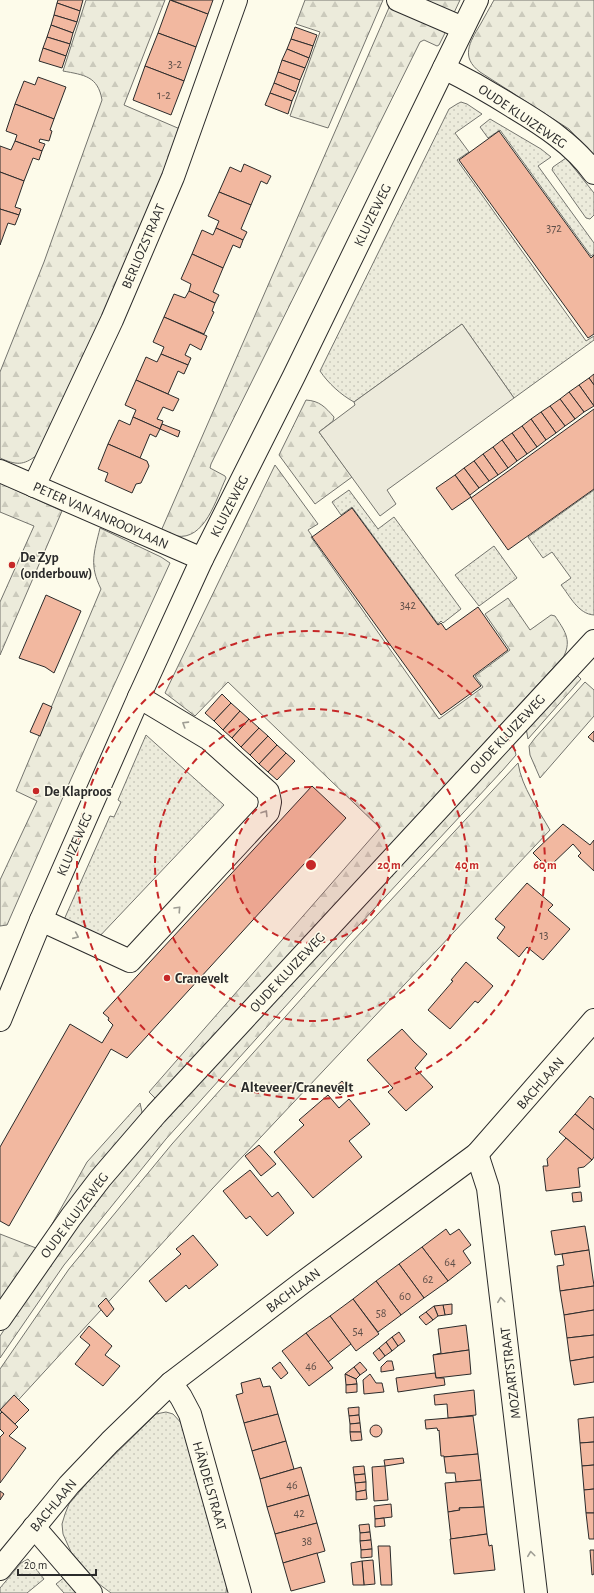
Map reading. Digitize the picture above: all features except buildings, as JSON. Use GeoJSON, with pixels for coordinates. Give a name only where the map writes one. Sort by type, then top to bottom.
{"type":"FeatureCollection","features":[{"type":"Feature","properties":{"kind":"street","name":"BERLIOZSTRAAT"},"geometry":{"type":"LineString","coordinates":[[34,486],[112,320],[173,177],[236,0]]}},
{"type":"Feature","properties":{"kind":"street"},"geometry":{"type":"LineString","coordinates":[[398,0],[463,28]]}},
{"type":"Feature","properties":{"kind":"street","name":"KLUIZEWEG"},"geometry":{"type":"LineString","coordinates":[[0,1020],[41,920],[139,697],[202,559],[294,376],[477,0]]}},
{"type":"Feature","properties":{"kind":"street","name":"OUDE KLUIZEWEG"},"geometry":{"type":"LineString","coordinates":[[444,68],[475,84],[555,134],[581,157],[594,173]]}},
{"type":"Feature","properties":{"kind":"street","name":"PETER VAN ANROOYLAAN"},"geometry":{"type":"LineString","coordinates":[[0,471],[202,559]]}},
{"type":"Feature","properties":{"kind":"street","name":"OUDE KLUIZEWEG"},"geometry":{"type":"LineString","coordinates":[[0,1319],[71,1217],[104,1174],[156,1114],[594,640]]}},
{"type":"Feature","properties":{"kind":"street"},"geometry":{"type":"LineString","coordinates":[[41,920],[130,961],[268,812],[270,802],[268,792],[209,739],[139,697]]}},
{"type":"Feature","properties":{"kind":"street","name":"BACHLAAN"},"geometry":{"type":"LineString","coordinates":[[0,1568],[69,1485],[104,1448],[171,1383],[295,1288],[477,1154],[594,1020]]}},
{"type":"Feature","properties":{"kind":"street","name":"MOZARTSTRAAT"},"geometry":{"type":"LineString","coordinates":[[477,1154],[488,1188],[536,1593]]}},
{"type":"Feature","properties":{"kind":"street","name":"HÄNDELSTRAAT"},"geometry":{"type":"LineString","coordinates":[[171,1383],[181,1397],[190,1414],[240,1593]]}},
{"type":"Feature","properties":{"kind":"street"},"geometry":{"type":"LineString","coordinates":[[34,1527],[91,1593]]}},
{"type":"Feature","properties":{"kind":"green space"},"geometry":{"type":"Polygon","coordinates":[[[86,0],[165,0],[124,105],[180,129],[148,212],[94,334],[37,455],[23,463],[15,463],[0,458],[0,372],[44,262],[102,100],[97,86],[89,78],[63,71],[86,0]]]}},
{"type":"Feature","properties":{"kind":"green space"},"geometry":{"type":"Polygon","coordinates":[[[305,0],[383,0],[328,128],[290,116],[320,32],[296,24],[305,0]]]}},
{"type":"Feature","properties":{"kind":"green space"},"geometry":{"type":"Polygon","coordinates":[[[412,0],[460,0],[452,17],[412,0]]]}},
{"type":"Feature","properties":{"kind":"green space"},"geometry":{"type":"Polygon","coordinates":[[[494,0],[594,0],[594,156],[569,129],[480,72],[470,61],[470,43],[494,0]]]}},
{"type":"Feature","properties":{"kind":"green space"},"geometry":{"type":"Polygon","coordinates":[[[391,3],[447,29],[439,45],[437,46],[424,40],[420,42],[211,464],[210,468],[226,478],[208,517],[195,532],[186,536],[170,535],[161,531],[391,3]]]}},
{"type":"Feature","properties":{"kind":"green space"},"geometry":{"type":"Polygon","coordinates":[[[461,102],[467,104],[482,114],[455,133],[469,152],[457,160],[586,341],[594,336],[594,340],[514,398],[462,324],[354,402],[335,388],[320,371],[449,109],[461,102]]]}},
{"type":"Feature","properties":{"kind":"green space"},"geometry":{"type":"Polygon","coordinates":[[[490,119],[541,149],[551,157],[538,166],[594,243],[594,254],[591,256],[500,130],[488,138],[480,127],[490,119]]]}},
{"type":"Feature","properties":{"kind":"green space"},"geometry":{"type":"Polygon","coordinates":[[[566,158],[594,193],[594,215],[590,219],[586,218],[552,170],[553,167],[566,158]]]}},
{"type":"Feature","properties":{"kind":"green space"},"geometry":{"type":"Polygon","coordinates":[[[306,400],[322,405],[334,417],[333,421],[319,432],[352,477],[315,504],[279,455],[306,400]]]}},
{"type":"Feature","properties":{"kind":"green space"},"geometry":{"type":"Polygon","coordinates":[[[275,465],[318,524],[308,530],[312,536],[311,537],[439,719],[483,687],[475,676],[510,650],[485,614],[508,598],[530,630],[551,615],[555,616],[566,635],[567,645],[564,656],[156,1099],[149,1092],[380,828],[228,682],[195,716],[165,693],[275,465]]]}},
{"type":"Feature","properties":{"kind":"green space"},"geometry":{"type":"Polygon","coordinates":[[[0,483],[62,511],[0,655],[0,602],[34,526],[0,512],[0,483]]]}},
{"type":"Feature","properties":{"kind":"green space"},"geometry":{"type":"Polygon","coordinates":[[[349,490],[378,529],[394,517],[461,609],[443,623],[441,621],[438,624],[352,507],[341,515],[332,502],[349,490]]]}},
{"type":"Feature","properties":{"kind":"green space"},"geometry":{"type":"Polygon","coordinates":[[[594,490],[594,615],[588,614],[579,608],[561,585],[571,578],[552,552],[543,558],[528,537],[594,490]]]}},
{"type":"Feature","properties":{"kind":"green space"},"geometry":{"type":"Polygon","coordinates":[[[100,528],[161,557],[170,563],[71,779],[7,925],[0,926],[0,880],[37,801],[16,791],[101,589],[97,581],[94,566],[100,528]]]}},
{"type":"Feature","properties":{"kind":"green space"},"geometry":{"type":"Polygon","coordinates":[[[494,546],[517,578],[479,606],[455,575],[494,546]]]}},
{"type":"Feature","properties":{"kind":"green space"},"geometry":{"type":"Polygon","coordinates":[[[576,674],[581,679],[528,739],[526,728],[576,674]]]}},
{"type":"Feature","properties":{"kind":"green space"},"geometry":{"type":"Polygon","coordinates":[[[585,682],[594,690],[594,716],[540,778],[530,755],[529,746],[585,682]]]}},
{"type":"Feature","properties":{"kind":"green space"},"geometry":{"type":"Polygon","coordinates":[[[146,735],[224,805],[97,939],[63,922],[110,816],[114,817],[121,802],[118,800],[146,735]]]}},
{"type":"Feature","properties":{"kind":"green space"},"geometry":{"type":"Polygon","coordinates":[[[513,742],[516,755],[347,938],[166,1139],[64,1265],[0,1358],[0,1336],[52,1258],[135,1151],[513,742]]]}},
{"type":"Feature","properties":{"kind":"green space"},"geometry":{"type":"Polygon","coordinates":[[[518,763],[527,790],[550,830],[212,1189],[0,1420],[0,1369],[69,1269],[172,1144],[351,943],[518,763]]]}},
{"type":"Feature","properties":{"kind":"green space"},"geometry":{"type":"Polygon","coordinates":[[[140,1103],[142,1112],[140,1119],[93,1173],[51,1226],[87,1162],[140,1103]]]}},
{"type":"Feature","properties":{"kind":"green space"},"geometry":{"type":"Polygon","coordinates":[[[0,1234],[36,1248],[0,1301],[0,1234]]]}},
{"type":"Feature","properties":{"kind":"green space"},"geometry":{"type":"Polygon","coordinates":[[[166,1412],[173,1414],[183,1425],[227,1582],[226,1593],[111,1593],[99,1584],[71,1552],[63,1534],[62,1524],[69,1504],[92,1477],[156,1414],[166,1412]]]}},
{"type":"Feature","properties":{"kind":"green space"},"geometry":{"type":"Polygon","coordinates":[[[28,1559],[44,1579],[27,1593],[0,1593],[0,1588],[21,1563],[28,1559]]]}},
{"type":"Feature","properties":{"kind":"green space"},"geometry":{"type":"Polygon","coordinates":[[[66,1576],[81,1593],[64,1593],[56,1584],[66,1576]]]}},
{"type":"Feature","properties":{"kind":"shaded area"},"geometry":{"type":"Polygon","coordinates":[[[462,324],[514,398],[387,490],[396,504],[380,516],[319,432],[355,405],[354,402],[462,324]]]}},
{"type":"Feature","properties":{"kind":"place","name":"De Zyp (onderbouw)"},"geometry":{"type":"Point","coordinates":[12,565]}},
{"type":"Feature","properties":{"kind":"place","name":"De Klaproos"},"geometry":{"type":"Point","coordinates":[36,791]}},
{"type":"Feature","properties":{"kind":"place","name":"Cranevelt"},"geometry":{"type":"Point","coordinates":[167,978]}},
{"type":"Feature","properties":{"kind":"district","name":"Alteveer/Cranevelt"},"geometry":{"type":"Point","coordinates":[297,1087]}}]}
